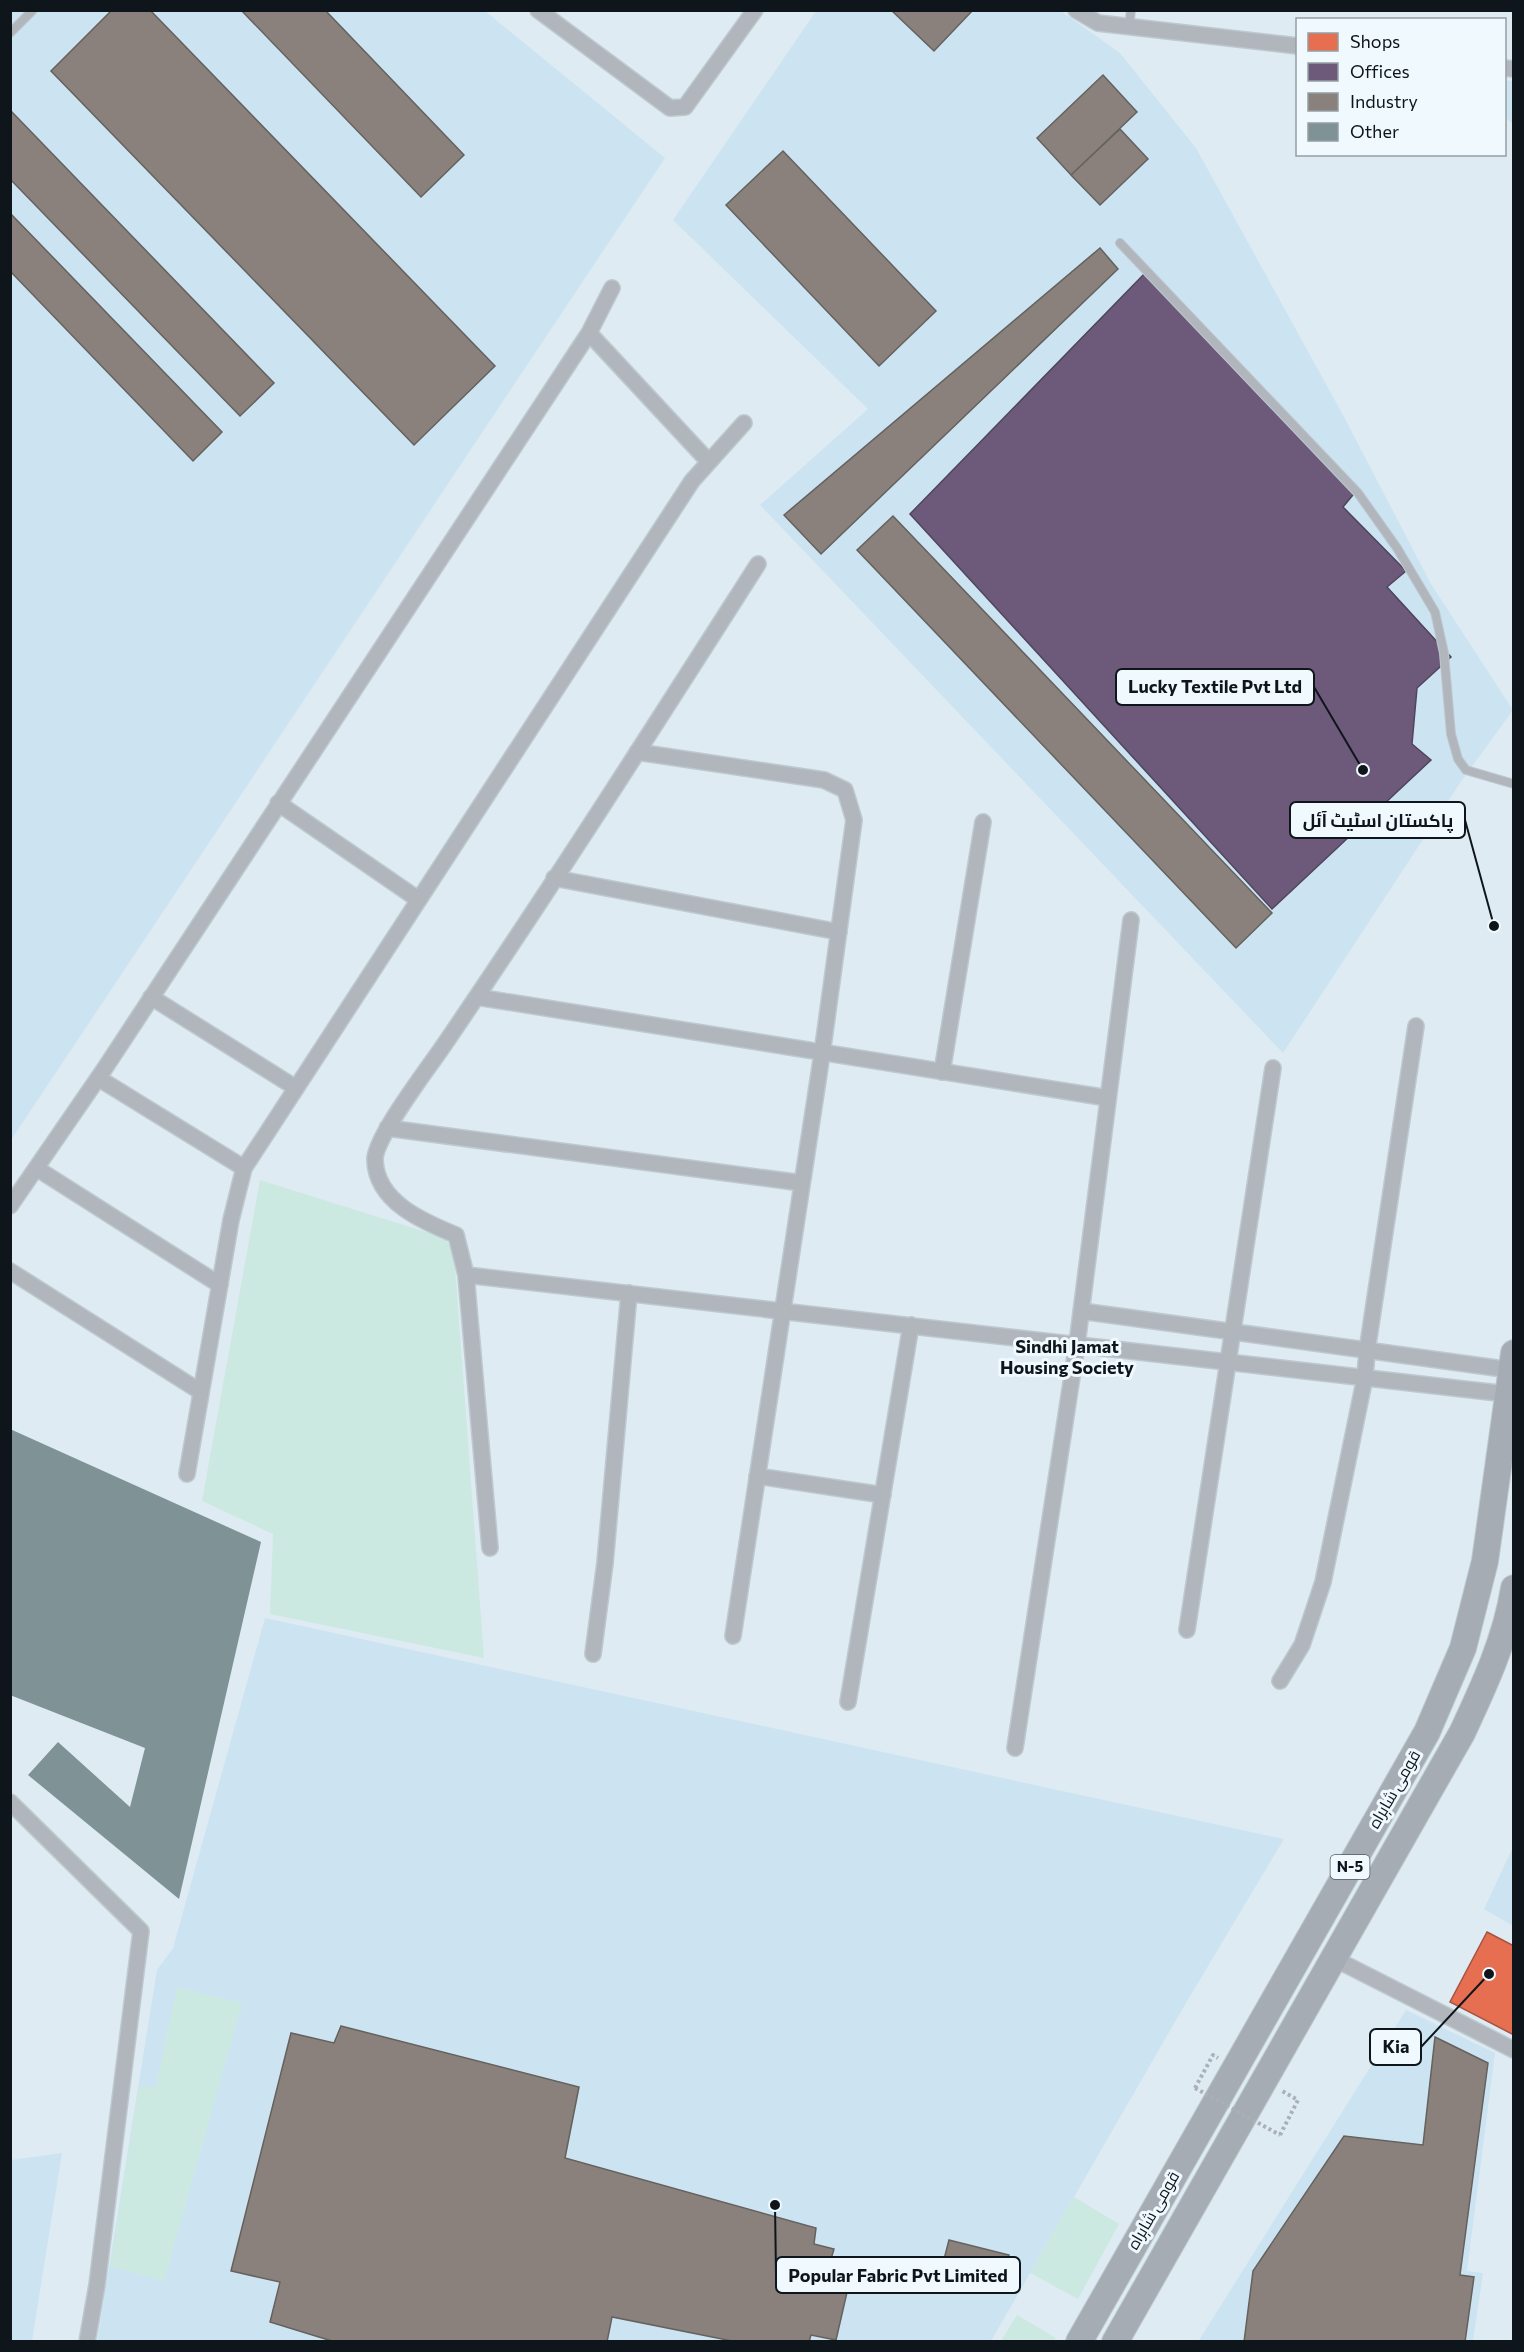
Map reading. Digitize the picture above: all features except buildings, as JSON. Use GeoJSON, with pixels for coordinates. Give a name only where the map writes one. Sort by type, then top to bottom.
{"type":"FeatureCollection","features":[{"type":"Feature","properties":{"kind":"highway","name":"قومی شاہراہ"},"geometry":{"type":"LineString","coordinates":[[1079,2342],[1427,1732],[1462,1648],[1485,1561],[1510,1373]]}},
{"type":"Feature","properties":{"kind":"highway","name":"قومی شاہراہ"},"geometry":{"type":"LineString","coordinates":[[1115,2342],[1462,1733],[1490,1672],[1510,1612],[1514,1588]]}},
{"type":"Feature","properties":{"kind":"street"},"geometry":{"type":"LineString","coordinates":[[545,11],[670,108],[678,109],[685,106],[755,10]]}},
{"type":"Feature","properties":{"kind":"street"},"geometry":{"type":"LineString","coordinates":[[1076,10],[1098,24],[1296,46]]}},
{"type":"Feature","properties":{"kind":"street"},"geometry":{"type":"LineString","coordinates":[[10,1206],[98,1078],[589,333],[612,288]]}},
{"type":"Feature","properties":{"kind":"street"},"geometry":{"type":"LineString","coordinates":[[589,333],[709,462]]}},
{"type":"Feature","properties":{"kind":"street"},"geometry":{"type":"LineString","coordinates":[[187,1474],[220,1285],[244,1168],[692,481],[744,423]]}},
{"type":"Feature","properties":{"kind":"street"},"geometry":{"type":"LineString","coordinates":[[490,1548],[466,1275],[456,1235],[417,1219],[382,1188],[374,1159],[387,1128],[477,997],[758,564]]}},
{"type":"Feature","properties":{"kind":"street"},"geometry":{"type":"LineString","coordinates":[[637,752],[824,780],[845,790],[854,820],[822,1054],[733,1636]]}},
{"type":"Feature","properties":{"kind":"street"},"geometry":{"type":"LineString","coordinates":[[278,803],[419,900]]}},
{"type":"Feature","properties":{"kind":"street"},"geometry":{"type":"LineString","coordinates":[[942,1072],[983,822]]}},
{"type":"Feature","properties":{"kind":"street"},"geometry":{"type":"LineString","coordinates":[[554,878],[839,932]]}},
{"type":"Feature","properties":{"kind":"street"},"geometry":{"type":"LineString","coordinates":[[1015,1748],[1077,1344],[1131,920]]}},
{"type":"Feature","properties":{"kind":"street"},"geometry":{"type":"LineString","coordinates":[[477,997],[1108,1098]]}},
{"type":"Feature","properties":{"kind":"street"},"geometry":{"type":"LineString","coordinates":[[151,998],[296,1088]]}},
{"type":"Feature","properties":{"kind":"street"},"geometry":{"type":"LineString","coordinates":[[1280,1681],[1302,1645],[1323,1582],[1365,1377],[1416,1026]]}},
{"type":"Feature","properties":{"kind":"street"},"geometry":{"type":"LineString","coordinates":[[1188,1630],[1273,1068]]}},
{"type":"Feature","properties":{"kind":"street"},"geometry":{"type":"LineString","coordinates":[[98,1078],[244,1168]]}},
{"type":"Feature","properties":{"kind":"street"},"geometry":{"type":"LineString","coordinates":[[387,1128],[802,1183]]}},
{"type":"Feature","properties":{"kind":"street"},"geometry":{"type":"LineString","coordinates":[[36,1168],[220,1285]]}},
{"type":"Feature","properties":{"kind":"street"},"geometry":{"type":"LineString","coordinates":[[10,1271],[201,1392]]}},
{"type":"Feature","properties":{"kind":"street"},"geometry":{"type":"LineString","coordinates":[[466,1275],[1365,1377],[1510,1373]]}},
{"type":"Feature","properties":{"kind":"street"},"geometry":{"type":"LineString","coordinates":[[593,1654],[605,1563],[629,1293]]}},
{"type":"Feature","properties":{"kind":"street"},"geometry":{"type":"LineString","coordinates":[[1081,1311],[1233,1331],[1510,1373]]}},
{"type":"Feature","properties":{"kind":"street"},"geometry":{"type":"LineString","coordinates":[[848,1702],[911,1325]]}},
{"type":"Feature","properties":{"kind":"street"},"geometry":{"type":"LineString","coordinates":[[757,1476],[883,1494]]}},
{"type":"Feature","properties":{"kind":"street"},"geometry":{"type":"LineString","coordinates":[[10,1802],[141,1931],[98,2285],[87,2342]]}},
{"type":"Feature","properties":{"kind":"street"},"geometry":{"type":"LineString","coordinates":[[1333,1958],[1514,2050]]}},
{"type":"Feature","properties":{"kind":"lane"},"geometry":{"type":"LineString","coordinates":[[10,33],[33,10]]}},
{"type":"Feature","properties":{"kind":"lane"},"geometry":{"type":"LineString","coordinates":[[1128,28],[1131,10]]}},
{"type":"Feature","properties":{"kind":"lane"},"geometry":{"type":"LineString","coordinates":[[1120,243],[1358,493],[1397,548],[1435,612],[1444,654],[1451,734],[1458,759],[1466,770],[1514,784]]}},
{"type":"Feature","properties":{"kind":"path"},"geometry":{"type":"LineString","coordinates":[[1213,2055],[1195,2088],[1280,2135],[1298,2100]]}},
{"type":"Feature","properties":{"kind":"shaded area"},"geometry":{"type":"Polygon","coordinates":[[[11,11],[485,11],[665,158],[11,1140],[11,11]]]}},
{"type":"Feature","properties":{"kind":"shaded area"},"geometry":{"type":"Polygon","coordinates":[[[816,11],[1061,11],[1120,53],[1196,148],[1343,415],[1431,584],[1513,710],[1460,783],[1283,1053],[760,505],[868,409],[673,220],[816,11]]]}},
{"type":"Feature","properties":{"kind":"shaded area"},"geometry":{"type":"Polygon","coordinates":[[[1506,80],[1513,81],[1513,124],[1506,118],[1506,80]]]}},
{"type":"Feature","properties":{"kind":"shaded area"},"geometry":{"type":"Polygon","coordinates":[[[265,1618],[1284,1839],[1183,2008],[991,2341],[97,2342],[157,1970],[173,1948],[265,1618]]]}},
{"type":"Feature","properties":{"kind":"shaded area"},"geometry":{"type":"Polygon","coordinates":[[[1513,1847],[1514,1926],[1484,1909],[1513,1847]]]}},
{"type":"Feature","properties":{"kind":"shaded area"},"geometry":{"type":"Polygon","coordinates":[[[1406,2010],[1495,2053],[1467,2271],[1483,2273],[1473,2341],[1198,2342],[1406,2010]]]}},
{"type":"Feature","properties":{"kind":"shaded area"},"geometry":{"type":"Polygon","coordinates":[[[62,2153],[32,2341],[11,2341],[11,2160],[62,2153]]]}},
{"type":"Feature","properties":{"kind":"green space"},"geometry":{"type":"Polygon","coordinates":[[[260,1180],[445,1238],[454,1253],[484,1658],[270,1614],[273,1534],[202,1501],[260,1180]]]}},
{"type":"Feature","properties":{"kind":"green space"},"geometry":{"type":"Polygon","coordinates":[[[177,1988],[242,2003],[164,2281],[110,2266],[139,2086],[156,2087],[177,1988]]]}},
{"type":"Feature","properties":{"kind":"green space"},"geometry":{"type":"Polygon","coordinates":[[[1074,2197],[1119,2224],[1078,2299],[1030,2273],[1074,2197]]]}},
{"type":"Feature","properties":{"kind":"green space"},"geometry":{"type":"Polygon","coordinates":[[[1017,2315],[1056,2338],[1053,2341],[1001,2341],[1017,2315]]]}},
{"type":"Feature","properties":{"kind":"place","name":"Lucky Textile Pvt Ltd"},"geometry":{"type":"Point","coordinates":[1363,770]}},
{"type":"Feature","properties":{"kind":"place","name":"پاکستان اسٹیٹ آئل"},"geometry":{"type":"Point","coordinates":[1494,926]}},
{"type":"Feature","properties":{"kind":"place","name":"Kia"},"geometry":{"type":"Point","coordinates":[1489,1974]}},
{"type":"Feature","properties":{"kind":"place","name":"Popular Fabric Pvt Limited"},"geometry":{"type":"Point","coordinates":[775,2205]}},
{"type":"Feature","properties":{"kind":"district","name":"Sindhi Jamat Housing Society"},"geometry":{"type":"Point","coordinates":[1067,1357]}}]}
